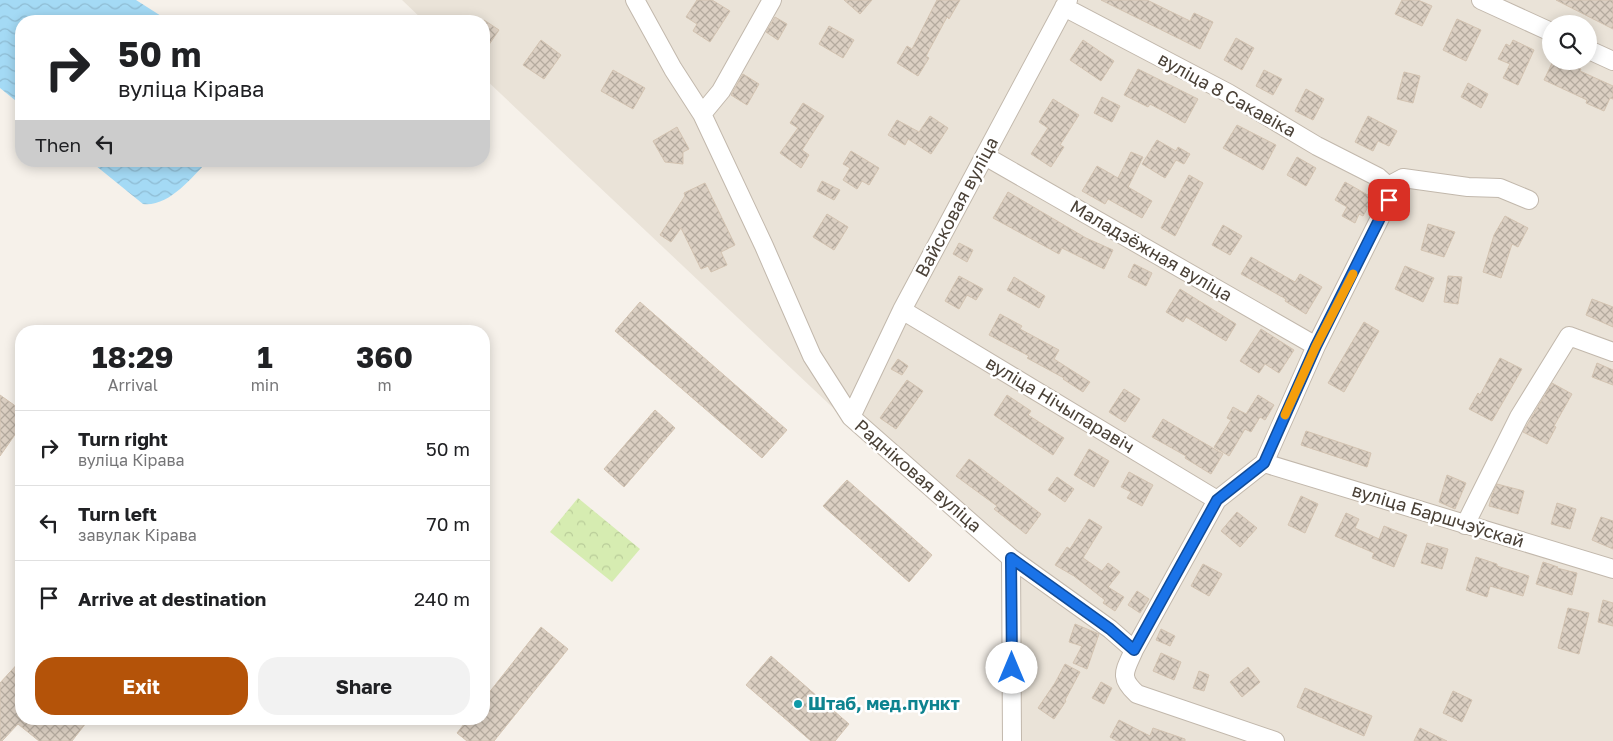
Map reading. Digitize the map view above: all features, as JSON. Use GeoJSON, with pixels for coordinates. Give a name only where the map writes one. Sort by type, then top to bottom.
{"type":"FeatureCollection","features":[{"type":"Feature","properties":{"kind":"street","name":"Радніковая вуліца"},"geometry":{"type":"LineString","coordinates":[[635,0],[673,69],[702,114],[764,246],[812,356],[851,417],[1011,558],[1110,629],[1134,650]]}},
{"type":"Feature","properties":{"kind":"street"},"geometry":{"type":"LineString","coordinates":[[702,114],[721,91],[772,0]]}},
{"type":"Feature","properties":{"kind":"street"},"geometry":{"type":"LineString","coordinates":[[1481,0],[1542,28]]}},
{"type":"Feature","properties":{"kind":"street","name":"Вайсковая вуліца"},"geometry":{"type":"LineString","coordinates":[[851,417],[902,310],[1066,4]]}},
{"type":"Feature","properties":{"kind":"street","name":"вуліца 8 Сакавіка"},"geometry":{"type":"LineString","coordinates":[[1066,4],[1228,93],[1317,146],[1378,176],[1388,186]]}},
{"type":"Feature","properties":{"kind":"street"},"geometry":{"type":"LineString","coordinates":[[1597,54],[1613,61]]}},
{"type":"Feature","properties":{"kind":"street","name":"Маладзёжная вуліца"},"geometry":{"type":"LineString","coordinates":[[985,156],[1316,346]]}},
{"type":"Feature","properties":{"kind":"street"},"geometry":{"type":"LineString","coordinates":[[1274,741],[1137,694],[1127,685],[1125,671],[1134,650],[1217,500],[1264,463],[1316,346],[1389,200],[1388,186],[1403,178],[1468,187],[1500,188],[1528,200]]}},
{"type":"Feature","properties":{"kind":"street","name":"вуліца Нічыпаравіч"},"geometry":{"type":"LineString","coordinates":[[902,310],[1217,500]]}},
{"type":"Feature","properties":{"kind":"street"},"geometry":{"type":"LineString","coordinates":[[1465,525],[1519,416],[1569,336],[1613,352]]}},
{"type":"Feature","properties":{"kind":"street","name":"вуліца Баршчэўскай"},"geometry":{"type":"LineString","coordinates":[[1264,463],[1613,569]]}},
{"type":"Feature","properties":{"kind":"street"},"geometry":{"type":"LineString","coordinates":[[1011,558],[1012,741]]}},
{"type":"Feature","properties":{"kind":"shaded area"},"geometry":{"type":"Polygon","coordinates":[[[402,0],[1613,0],[1613,741],[1004,741],[1004,564],[847,421],[490,84],[490,15],[418,15],[402,0]]]}},
{"type":"Feature","properties":{"kind":"green space"},"geometry":{"type":"Polygon","coordinates":[[[578,498],[640,549],[612,582],[550,532],[578,498]]]}},
{"type":"Feature","properties":{"kind":"water"},"geometry":{"type":"Polygon","coordinates":[[[0,0],[136,0],[160,15],[15,15],[15,100],[0,88],[0,0]]]}},
{"type":"Feature","properties":{"kind":"water"},"geometry":{"type":"Polygon","coordinates":[[[97,167],[202,167],[171,196],[153,204],[143,204],[97,167]]]}},
{"type":"Feature","properties":{"kind":"building"},"geometry":{"type":"Polygon","coordinates":[[[697,0],[712,0],[730,11],[710,42],[693,31],[697,24],[686,17],[697,0]]]}},
{"type":"Feature","properties":{"kind":"building"},"geometry":{"type":"Polygon","coordinates":[[[844,0],[872,0],[860,14],[844,0]]]}},
{"type":"Feature","properties":{"kind":"building"},"geometry":{"type":"Polygon","coordinates":[[[937,0],[960,0],[949,19],[947,17],[926,56],[929,58],[918,76],[897,63],[907,46],[912,49],[937,0]]]}},
{"type":"Feature","properties":{"kind":"building"},"geometry":{"type":"Polygon","coordinates":[[[1101,0],[1147,0],[1190,21],[1194,13],[1213,22],[1200,49],[1101,0]]]}},
{"type":"Feature","properties":{"kind":"building"},"geometry":{"type":"Polygon","coordinates":[[[1402,0],[1418,0],[1432,6],[1422,26],[1395,14],[1402,0]]]}},
{"type":"Feature","properties":{"kind":"building"},"geometry":{"type":"Polygon","coordinates":[[[1556,0],[1613,0],[1613,29],[1597,21],[1597,15],[1585,15],[1556,0]]]}},
{"type":"Feature","properties":{"kind":"building"},"geometry":{"type":"Polygon","coordinates":[[[775,17],[787,24],[778,40],[766,32],[775,17]]]}},
{"type":"Feature","properties":{"kind":"building"},"geometry":{"type":"Polygon","coordinates":[[[1457,19],[1481,30],[1466,61],[1443,50],[1457,19]]]}},
{"type":"Feature","properties":{"kind":"building"},"geometry":{"type":"Polygon","coordinates":[[[490,24],[499,30],[490,43],[490,24]]]}},
{"type":"Feature","properties":{"kind":"building"},"geometry":{"type":"Polygon","coordinates":[[[829,26],[854,40],[843,58],[819,44],[829,26]]]}},
{"type":"Feature","properties":{"kind":"building"},"geometry":{"type":"Polygon","coordinates":[[[1236,38],[1254,48],[1242,70],[1224,60],[1236,38]]]}},
{"type":"Feature","properties":{"kind":"building"},"geometry":{"type":"Polygon","coordinates":[[[541,40],[561,55],[544,79],[523,65],[541,40]]]}},
{"type":"Feature","properties":{"kind":"building"},"geometry":{"type":"Polygon","coordinates":[[[1083,40],[1114,61],[1101,81],[1070,60],[1083,40]]]}},
{"type":"Feature","properties":{"kind":"building"},"geometry":{"type":"Polygon","coordinates":[[[1513,40],[1534,50],[1518,85],[1503,78],[1510,64],[1498,59],[1506,44],[1510,46],[1513,40]]]}},
{"type":"Feature","properties":{"kind":"building"},"geometry":{"type":"Polygon","coordinates":[[[1138,69],[1198,99],[1185,123],[1150,104],[1148,107],[1124,95],[1138,69]]]}},
{"type":"Feature","properties":{"kind":"building"},"geometry":{"type":"Polygon","coordinates":[[[613,70],[645,88],[633,109],[601,91],[613,70]]]}},
{"type":"Feature","properties":{"kind":"building"},"geometry":{"type":"Polygon","coordinates":[[[1264,70],[1282,79],[1273,95],[1256,86],[1264,70]]]}},
{"type":"Feature","properties":{"kind":"building"},"geometry":{"type":"Polygon","coordinates":[[[1549,70],[1580,70],[1613,86],[1613,99],[1610,98],[1604,111],[1586,103],[1587,100],[1544,80],[1549,70]]]}},
{"type":"Feature","properties":{"kind":"building"},"geometry":{"type":"Polygon","coordinates":[[[1404,72],[1420,76],[1413,103],[1397,99],[1404,72]]]}},
{"type":"Feature","properties":{"kind":"building"},"geometry":{"type":"Polygon","coordinates":[[[743,74],[759,84],[747,105],[731,95],[743,74]]]}},
{"type":"Feature","properties":{"kind":"building"},"geometry":{"type":"Polygon","coordinates":[[[1468,83],[1488,94],[1481,108],[1461,97],[1468,83]]]}},
{"type":"Feature","properties":{"kind":"building"},"geometry":{"type":"Polygon","coordinates":[[[1306,89],[1324,99],[1313,120],[1295,111],[1306,89]]]}},
{"type":"Feature","properties":{"kind":"building"},"geometry":{"type":"Polygon","coordinates":[[[1102,97],[1120,106],[1112,122],[1094,113],[1102,97]]]}},
{"type":"Feature","properties":{"kind":"building"},"geometry":{"type":"Polygon","coordinates":[[[1053,99],[1079,115],[1060,145],[1064,147],[1051,167],[1031,154],[1048,128],[1039,122],[1053,99]]]}},
{"type":"Feature","properties":{"kind":"building"},"geometry":{"type":"Polygon","coordinates":[[[803,103],[824,116],[802,150],[809,155],[801,168],[780,153],[798,128],[790,123],[803,103]]]}},
{"type":"Feature","properties":{"kind":"building"},"geometry":{"type":"Polygon","coordinates":[[[930,116],[948,128],[931,154],[908,139],[905,145],[888,135],[897,120],[919,132],[930,116]]]}},
{"type":"Feature","properties":{"kind":"building"},"geometry":{"type":"Polygon","coordinates":[[[1368,116],[1397,131],[1389,146],[1378,141],[1373,151],[1355,142],[1368,116]]]}},
{"type":"Feature","properties":{"kind":"building"},"geometry":{"type":"Polygon","coordinates":[[[1237,125],[1276,145],[1263,170],[1223,148],[1237,125]]]}},
{"type":"Feature","properties":{"kind":"building"},"geometry":{"type":"Polygon","coordinates":[[[677,127],[689,149],[683,152],[683,164],[665,162],[653,141],[677,127]]]}},
{"type":"Feature","properties":{"kind":"building"},"geometry":{"type":"Polygon","coordinates":[[[1157,140],[1176,151],[1178,147],[1190,154],[1184,164],[1176,160],[1165,178],[1142,164],[1157,140]]]}},
{"type":"Feature","properties":{"kind":"building"},"geometry":{"type":"Polygon","coordinates":[[[851,151],[879,168],[869,185],[862,181],[857,189],[843,180],[850,168],[843,164],[851,151]]]}},
{"type":"Feature","properties":{"kind":"building"},"geometry":{"type":"Polygon","coordinates":[[[1131,152],[1143,157],[1128,187],[1152,201],[1142,218],[1108,199],[1105,204],[1082,191],[1097,166],[1118,178],[1131,152]]]}},
{"type":"Feature","properties":{"kind":"building"},"geometry":{"type":"Polygon","coordinates":[[[1297,157],[1316,168],[1306,186],[1287,175],[1297,157]]]}},
{"type":"Feature","properties":{"kind":"building"},"geometry":{"type":"Polygon","coordinates":[[[1189,175],[1203,183],[1175,236],[1161,228],[1189,175]]]}},
{"type":"Feature","properties":{"kind":"building"},"geometry":{"type":"Polygon","coordinates":[[[822,181],[840,190],[834,200],[817,191],[822,181]]]}},
{"type":"Feature","properties":{"kind":"building"},"geometry":{"type":"Polygon","coordinates":[[[1345,182],[1373,198],[1363,216],[1359,214],[1355,223],[1342,216],[1347,207],[1335,200],[1345,182]]]}},
{"type":"Feature","properties":{"kind":"building"},"geometry":{"type":"Polygon","coordinates":[[[705,183],[735,245],[721,252],[727,265],[711,272],[708,266],[701,269],[681,228],[671,242],[660,235],[685,196],[684,193],[705,183]]]}},
{"type":"Feature","properties":{"kind":"building"},"geometry":{"type":"Polygon","coordinates":[[[1008,192],[1086,238],[1113,250],[1104,269],[1062,248],[1059,254],[993,218],[1008,192]]]}},
{"type":"Feature","properties":{"kind":"building"},"geometry":{"type":"Polygon","coordinates":[[[827,214],[848,227],[834,250],[813,237],[827,214]]]}},
{"type":"Feature","properties":{"kind":"building"},"geometry":{"type":"Polygon","coordinates":[[[1505,216],[1528,228],[1518,247],[1512,244],[1501,278],[1483,272],[1494,235],[1505,216]]]}},
{"type":"Feature","properties":{"kind":"building"},"geometry":{"type":"Polygon","coordinates":[[[1428,224],[1455,232],[1444,257],[1421,250],[1428,224]]]}},
{"type":"Feature","properties":{"kind":"building"},"geometry":{"type":"Polygon","coordinates":[[[1223,225],[1242,236],[1230,255],[1212,245],[1223,225]]]}},
{"type":"Feature","properties":{"kind":"building"},"geometry":{"type":"Polygon","coordinates":[[[959,243],[973,250],[967,262],[953,254],[959,243]]]}},
{"type":"Feature","properties":{"kind":"building"},"geometry":{"type":"Polygon","coordinates":[[[1251,257],[1295,282],[1300,274],[1322,287],[1306,314],[1285,301],[1286,299],[1241,274],[1251,257]]]}},
{"type":"Feature","properties":{"kind":"building"},"geometry":{"type":"Polygon","coordinates":[[[1134,264],[1152,273],[1146,286],[1128,277],[1134,264]]]}},
{"type":"Feature","properties":{"kind":"building"},"geometry":{"type":"Polygon","coordinates":[[[1405,266],[1434,278],[1423,302],[1395,289],[1405,266]]]}},
{"type":"Feature","properties":{"kind":"building"},"geometry":{"type":"Polygon","coordinates":[[[959,276],[983,289],[976,300],[967,295],[959,309],[945,301],[959,276]]]}},
{"type":"Feature","properties":{"kind":"building"},"geometry":{"type":"Polygon","coordinates":[[[1448,276],[1462,277],[1458,304],[1444,302],[1448,276]]]}},
{"type":"Feature","properties":{"kind":"building"},"geometry":{"type":"Polygon","coordinates":[[[1014,277],[1045,296],[1039,308],[1007,290],[1014,277]]]}},
{"type":"Feature","properties":{"kind":"building"},"geometry":{"type":"Polygon","coordinates":[[[1180,289],[1236,324],[1226,341],[1186,317],[1183,322],[1166,312],[1180,289]]]}},
{"type":"Feature","properties":{"kind":"building"},"geometry":{"type":"Polygon","coordinates":[[[1592,299],[1613,307],[1613,327],[1586,315],[1592,299]]]}},
{"type":"Feature","properties":{"kind":"building"},"geometry":{"type":"Polygon","coordinates":[[[640,302],[787,430],[762,458],[615,331],[640,302]]]}},
{"type":"Feature","properties":{"kind":"building"},"geometry":{"type":"Polygon","coordinates":[[[1000,314],[1022,326],[1020,329],[1059,350],[1054,359],[1090,382],[1083,392],[1064,378],[1027,358],[1029,356],[989,335],[1000,314]]]}},
{"type":"Feature","properties":{"kind":"building"},"geometry":{"type":"Polygon","coordinates":[[[1364,322],[1379,331],[1344,392],[1328,383],[1364,322]]]}},
{"type":"Feature","properties":{"kind":"building"},"geometry":{"type":"Polygon","coordinates":[[[1261,329],[1294,350],[1279,373],[1265,364],[1259,373],[1240,361],[1261,329]]]}},
{"type":"Feature","properties":{"kind":"building"},"geometry":{"type":"Polygon","coordinates":[[[1500,358],[1522,369],[1492,421],[1469,409],[1478,393],[1480,395],[1500,358]]]}},
{"type":"Feature","properties":{"kind":"building"},"geometry":{"type":"Polygon","coordinates":[[[898,359],[908,366],[902,375],[891,369],[898,359]]]}},
{"type":"Feature","properties":{"kind":"building"},"geometry":{"type":"Polygon","coordinates":[[[1597,363],[1613,370],[1613,385],[1592,377],[1597,363]]]}},
{"type":"Feature","properties":{"kind":"building"},"geometry":{"type":"Polygon","coordinates":[[[907,380],[923,391],[896,429],[880,418],[907,380]]]}},
{"type":"Feature","properties":{"kind":"building"},"geometry":{"type":"Polygon","coordinates":[[[1552,383],[1572,394],[1554,426],[1556,427],[1547,444],[1523,432],[1552,383]]]}},
{"type":"Feature","properties":{"kind":"building"},"geometry":{"type":"Polygon","coordinates":[[[1124,389],[1140,399],[1125,422],[1109,412],[1124,389]]]}},
{"type":"Feature","properties":{"kind":"building"},"geometry":{"type":"Polygon","coordinates":[[[0,395],[15,406],[15,435],[0,456],[0,395]]]}},
{"type":"Feature","properties":{"kind":"building"},"geometry":{"type":"Polygon","coordinates":[[[1007,395],[1031,411],[1028,415],[1064,438],[1053,455],[994,415],[1007,395]]]}},
{"type":"Feature","properties":{"kind":"building"},"geometry":{"type":"Polygon","coordinates":[[[1258,395],[1274,405],[1265,420],[1260,417],[1251,432],[1245,429],[1229,456],[1214,447],[1231,420],[1227,418],[1233,407],[1246,414],[1258,395]]]}},
{"type":"Feature","properties":{"kind":"building"},"geometry":{"type":"Polygon","coordinates":[[[655,410],[675,428],[624,487],[604,469],[655,410]]]}},
{"type":"Feature","properties":{"kind":"building"},"geometry":{"type":"Polygon","coordinates":[[[1163,419],[1223,454],[1211,474],[1185,458],[1186,456],[1152,437],[1163,419]]]}},
{"type":"Feature","properties":{"kind":"building"},"geometry":{"type":"Polygon","coordinates":[[[1306,431],[1371,453],[1367,467],[1301,445],[1306,431]]]}},
{"type":"Feature","properties":{"kind":"building"},"geometry":{"type":"Polygon","coordinates":[[[1089,449],[1109,461],[1094,487],[1074,475],[1089,449]]]}},
{"type":"Feature","properties":{"kind":"building"},"geometry":{"type":"Polygon","coordinates":[[[969,459],[1041,514],[1026,534],[994,509],[997,506],[956,476],[969,459]]]}},
{"type":"Feature","properties":{"kind":"building"},"geometry":{"type":"Polygon","coordinates":[[[1129,472],[1153,485],[1142,506],[1127,498],[1131,492],[1121,487],[1129,472]]]}},
{"type":"Feature","properties":{"kind":"building"},"geometry":{"type":"Polygon","coordinates":[[[1447,475],[1466,483],[1455,509],[1439,502],[1447,475]]]}},
{"type":"Feature","properties":{"kind":"building"},"geometry":{"type":"Polygon","coordinates":[[[1057,477],[1074,489],[1065,502],[1048,490],[1057,477]]]}},
{"type":"Feature","properties":{"kind":"building"},"geometry":{"type":"Polygon","coordinates":[[[847,480],[932,555],[909,582],[823,506],[847,480]]]}},
{"type":"Feature","properties":{"kind":"building"},"geometry":{"type":"Polygon","coordinates":[[[1497,484],[1524,491],[1518,514],[1489,506],[1497,484]]]}},
{"type":"Feature","properties":{"kind":"building"},"geometry":{"type":"Polygon","coordinates":[[[1301,496],[1318,504],[1305,533],[1288,525],[1301,496]]]}},
{"type":"Feature","properties":{"kind":"building"},"geometry":{"type":"Polygon","coordinates":[[[1557,503],[1576,509],[1570,529],[1551,524],[1557,503]]]}},
{"type":"Feature","properties":{"kind":"building"},"geometry":{"type":"Polygon","coordinates":[[[1237,512],[1257,528],[1240,547],[1221,531],[1237,512]]]}},
{"type":"Feature","properties":{"kind":"building"},"geometry":{"type":"Polygon","coordinates":[[[1346,513],[1359,519],[1355,528],[1379,539],[1384,526],[1407,535],[1394,567],[1372,558],[1374,553],[1335,536],[1346,513]]]}},
{"type":"Feature","properties":{"kind":"building"},"geometry":{"type":"Polygon","coordinates":[[[1601,517],[1613,521],[1613,549],[1592,540],[1601,517]]]}},
{"type":"Feature","properties":{"kind":"building"},"geometry":{"type":"Polygon","coordinates":[[[1089,519],[1102,527],[1083,558],[1102,571],[1108,563],[1120,572],[1108,587],[1124,597],[1115,611],[1103,603],[1105,600],[1074,576],[1055,565],[1067,547],[1070,549],[1089,519]]]}},
{"type":"Feature","properties":{"kind":"building"},"geometry":{"type":"Polygon","coordinates":[[[1427,543],[1448,549],[1442,569],[1421,563],[1427,543]]]}},
{"type":"Feature","properties":{"kind":"building"},"geometry":{"type":"Polygon","coordinates":[[[1476,557],[1529,576],[1523,596],[1490,586],[1487,597],[1466,590],[1476,557]]]}},
{"type":"Feature","properties":{"kind":"building"},"geometry":{"type":"Polygon","coordinates":[[[1543,562],[1577,573],[1572,595],[1536,584],[1543,562]]]}},
{"type":"Feature","properties":{"kind":"building"},"geometry":{"type":"Polygon","coordinates":[[[1203,564],[1222,574],[1209,596],[1191,586],[1203,564]]]}},
{"type":"Feature","properties":{"kind":"building"},"geometry":{"type":"Polygon","coordinates":[[[1137,591],[1149,599],[1140,613],[1128,605],[1137,591]]]}},
{"type":"Feature","properties":{"kind":"building"},"geometry":{"type":"Polygon","coordinates":[[[1603,600],[1613,603],[1613,626],[1598,622],[1603,600]]]}},
{"type":"Feature","properties":{"kind":"building"},"geometry":{"type":"Polygon","coordinates":[[[1568,608],[1589,613],[1579,654],[1558,648],[1568,608]]]}},
{"type":"Feature","properties":{"kind":"building"},"geometry":{"type":"Polygon","coordinates":[[[1075,624],[1099,634],[1087,669],[1073,663],[1082,646],[1069,642],[1075,624]]]}},
{"type":"Feature","properties":{"kind":"building"},"geometry":{"type":"Polygon","coordinates":[[[541,627],[568,649],[494,741],[467,741],[457,733],[463,725],[490,725],[490,691],[541,627]]]}},
{"type":"Feature","properties":{"kind":"building"},"geometry":{"type":"Polygon","coordinates":[[[1161,629],[1175,636],[1170,646],[1156,640],[1161,629]]]}},
{"type":"Feature","properties":{"kind":"building"},"geometry":{"type":"Polygon","coordinates":[[[1161,653],[1181,662],[1174,680],[1153,671],[1161,653]]]}},
{"type":"Feature","properties":{"kind":"building","name":"Штаб, мeд.пункт"},"geometry":{"type":"Polygon","coordinates":[[[771,656],[849,724],[835,741],[811,741],[746,685],[771,656]]]}},
{"type":"Feature","properties":{"kind":"building"},"geometry":{"type":"Polygon","coordinates":[[[1065,664],[1080,672],[1066,701],[1054,719],[1038,708],[1065,664]]]}},
{"type":"Feature","properties":{"kind":"building"},"geometry":{"type":"Polygon","coordinates":[[[15,667],[15,725],[17,725],[2,741],[0,741],[0,683],[15,667]]]}},
{"type":"Feature","properties":{"kind":"building"},"geometry":{"type":"Polygon","coordinates":[[[1248,667],[1260,682],[1242,697],[1230,682],[1248,667]]]}},
{"type":"Feature","properties":{"kind":"building"},"geometry":{"type":"Polygon","coordinates":[[[1199,671],[1209,675],[1204,691],[1193,688],[1199,671]]]}},
{"type":"Feature","properties":{"kind":"building"},"geometry":{"type":"Polygon","coordinates":[[[1101,682],[1112,688],[1104,704],[1092,698],[1101,682]]]}},
{"type":"Feature","properties":{"kind":"building"},"geometry":{"type":"Polygon","coordinates":[[[1305,688],[1372,716],[1364,736],[1297,707],[1305,688]]]}},
{"type":"Feature","properties":{"kind":"building"},"geometry":{"type":"Polygon","coordinates":[[[1453,691],[1472,700],[1462,722],[1443,713],[1453,691]]]}},
{"type":"Feature","properties":{"kind":"building"},"geometry":{"type":"Polygon","coordinates":[[[1119,720],[1150,736],[1153,728],[1185,739],[1185,741],[1117,741],[1110,737],[1119,720]]]}},
{"type":"Feature","properties":{"kind":"building"},"geometry":{"type":"Polygon","coordinates":[[[19,725],[84,725],[72,741],[39,741],[19,725]]]}},
{"type":"Feature","properties":{"kind":"building"},"geometry":{"type":"Polygon","coordinates":[[[1420,728],[1447,741],[1414,741],[1420,728]]]}},
{"type":"Feature","properties":{"kind":"slow traffic"},"geometry":{"type":"LineString","coordinates":[[1285,415],[1316,346],[1353,274]]}},
{"type":"Feature","properties":{"kind":"place","name":"Штаб, мeд.пункт"},"geometry":{"type":"Point","coordinates":[798,704]}},
{"type":"Feature","properties":{"kind":"route"},"geometry":{"type":"LineString","coordinates":[[1012,668],[1011,558],[1110,629],[1134,650],[1217,500],[1264,463],[1316,346],[1389,200]]}}]}
